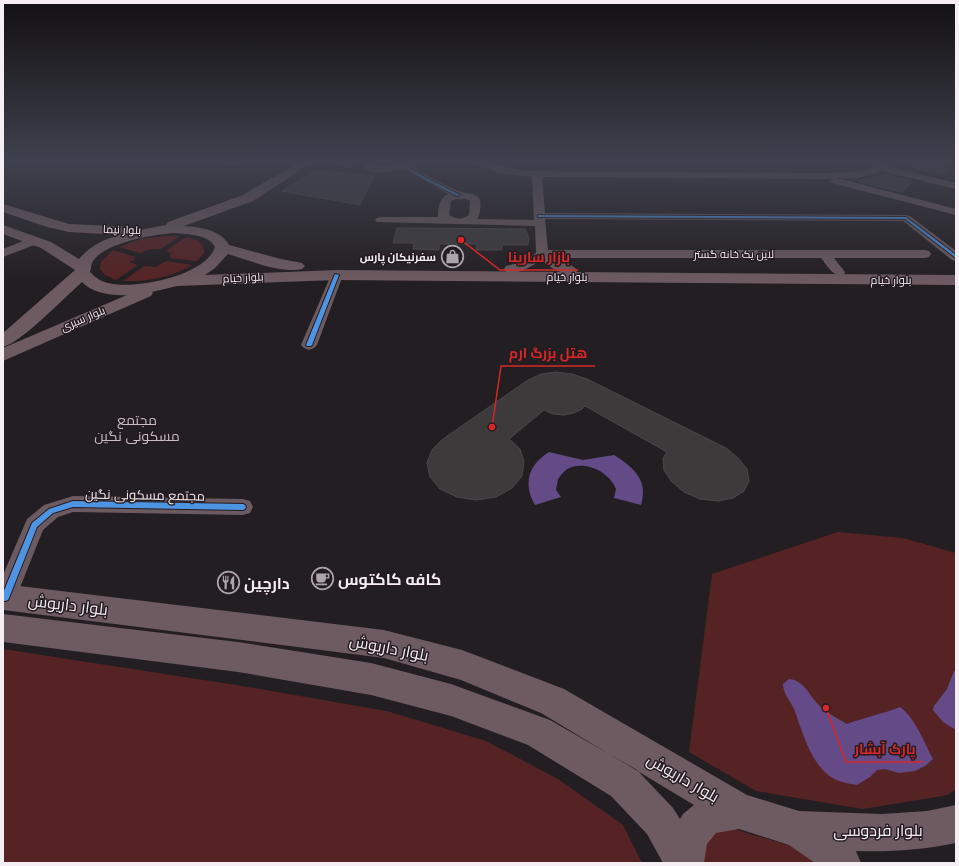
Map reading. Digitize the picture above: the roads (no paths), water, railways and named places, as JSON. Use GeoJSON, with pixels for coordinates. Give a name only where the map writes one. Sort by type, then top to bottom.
{"type":"FeatureCollection","features":[{"type":"Feature","properties":{"kind":"main road"},"geometry":{"type":"LineString","coordinates":[[3,342],[17,331],[82,270],[90,256],[105,246],[126,237],[155,231],[236,202]]}},
{"type":"Feature","properties":{"kind":"main road"},"geometry":{"type":"LineString","coordinates":[[3,229],[46,245],[82,270],[90,282],[108,288],[135,289],[171,283],[196,274],[210,265],[220,253],[230,214],[243,202]]}},
{"type":"Feature","properties":{"kind":"main road","name":"بلوار نیما"},"geometry":{"type":"LineString","coordinates":[[3,208],[69,228],[155,231]]}},
{"type":"Feature","properties":{"kind":"main road","name":"بلوار خیام"},"geometry":{"type":"LineString","coordinates":[[155,231],[183,229],[202,232],[216,238],[224,235],[280,264],[319,268],[956,273]]}},
{"type":"Feature","properties":{"kind":"main road","name":"بلوار خیام"},"geometry":{"type":"LineString","coordinates":[[171,283],[277,276],[337,275],[956,280]]}},
{"type":"Feature","properties":{"kind":"main road","name":"بلوار سیری"},"geometry":{"type":"LineString","coordinates":[[3,355],[171,283]]}},
{"type":"Feature","properties":{"kind":"main road"},"geometry":{"type":"LineString","coordinates":[[4,608],[238,657],[371,679],[452,700],[538,732],[624,783],[660,822],[685,863]]}},
{"type":"Feature","properties":{"kind":"main road","name":"بلوار داریوش"},"geometry":{"type":"LineString","coordinates":[[4,608],[384,644],[462,665],[552,701],[739,811]]}},
{"type":"Feature","properties":{"kind":"main road"},"geometry":{"type":"LineString","coordinates":[[685,863],[688,845],[696,828],[704,820],[715,815],[739,811],[798,829],[826,847],[842,863]]}},
{"type":"Feature","properties":{"kind":"main road","name":"بلوار فردوسی"},"geometry":{"type":"LineString","coordinates":[[798,829],[882,833],[927,830],[956,824]]}},
{"type":"Feature","properties":{"kind":"street"},"geometry":{"type":"LineString","coordinates":[[445,202],[442,216],[448,220]]}},
{"type":"Feature","properties":{"kind":"street"},"geometry":{"type":"LineString","coordinates":[[461,222],[471,219],[474,216],[475,202]]}},
{"type":"Feature","properties":{"kind":"street"},"geometry":{"type":"LineString","coordinates":[[539,202],[542,254],[554,265],[571,270]]}},
{"type":"Feature","properties":{"kind":"street"},"geometry":{"type":"LineString","coordinates":[[919,202],[956,212]]}},
{"type":"Feature","properties":{"kind":"street"},"geometry":{"type":"LineString","coordinates":[[381,220],[448,220],[461,222],[540,219],[906,218],[956,257]]}},
{"type":"Feature","properties":{"kind":"street"},"geometry":{"type":"LineString","coordinates":[[3,253],[33,241]]}},
{"type":"Feature","properties":{"kind":"street"},"geometry":{"type":"LineString","coordinates":[[510,269],[526,265],[542,254]]}},
{"type":"Feature","properties":{"kind":"street","name":"لاین یک خانه گستر"},"geometry":{"type":"LineString","coordinates":[[542,254],[925,254]]}},
{"type":"Feature","properties":{"kind":"street"},"geometry":{"type":"LineString","coordinates":[[824,254],[839,272]]}},
{"type":"Feature","properties":{"kind":"street"},"geometry":{"type":"LineString","coordinates":[[309,345],[337,275]]}},
{"type":"Feature","properties":{"kind":"street","name":"مجتمع مسکونی نگین"},"geometry":{"type":"LineString","coordinates":[[4,608],[34,525],[51,511],[73,504],[243,507]]}},
{"type":"Feature","properties":{"kind":"place","name":"بازار سارینا"},"geometry":{"type":"Point","coordinates":[461,240]}},
{"type":"Feature","properties":{"kind":"place","name":"سفرنیکان پارس"},"geometry":{"type":"Point","coordinates":[452,257]}},
{"type":"Feature","properties":{"kind":"place","name":"هتل بزرگ ارم"},"geometry":{"type":"Point","coordinates":[492,427]}},
{"type":"Feature","properties":{"kind":"place","name":"کافه کاکتوس"},"geometry":{"type":"Point","coordinates":[322,579]}},
{"type":"Feature","properties":{"kind":"place","name":"دارچین"},"geometry":{"type":"Point","coordinates":[229,583]}},
{"type":"Feature","properties":{"kind":"place","name":"پارک آبشار"},"geometry":{"type":"Point","coordinates":[826,708]}},
{"type":"Feature","properties":{"kind":"district","name":"مجتمع مسکونی نگین"},"geometry":{"type":"Point","coordinates":[137,428]}}]}
